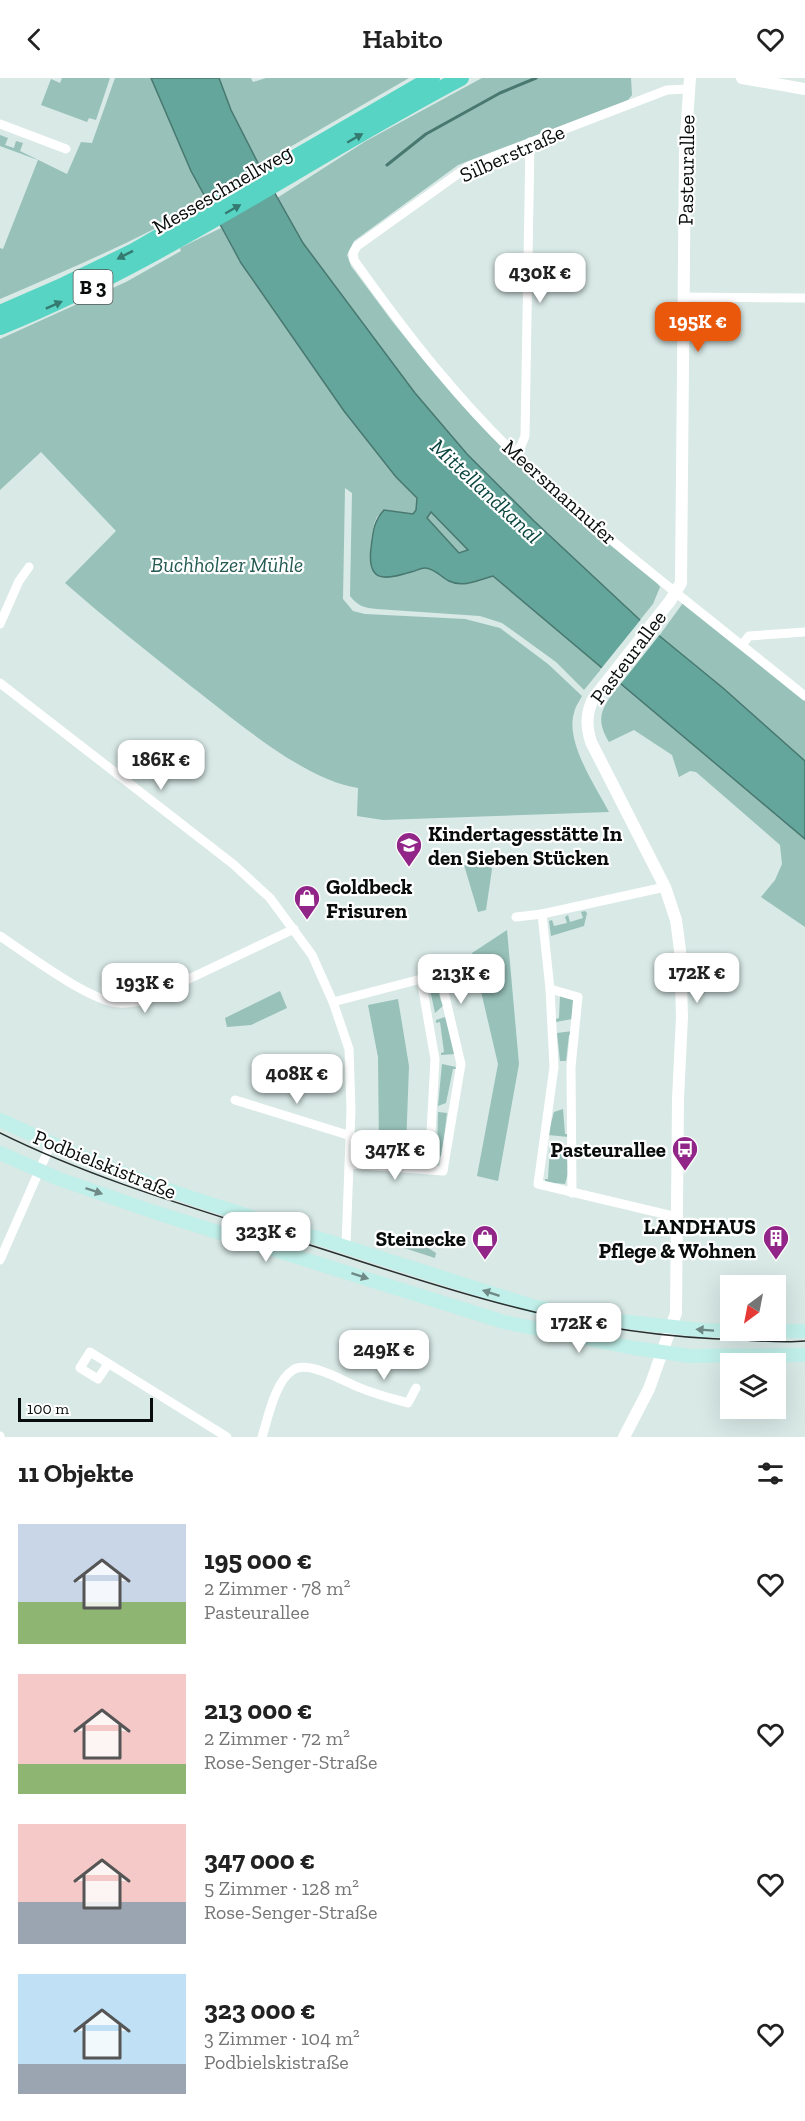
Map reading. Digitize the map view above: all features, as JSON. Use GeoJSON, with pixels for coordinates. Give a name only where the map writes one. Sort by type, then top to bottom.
{"type":"FeatureCollection","features":[{"type":"Feature","properties":{"kind":"highway","name":"Messeschnellweg"},"geometry":{"type":"LineString","coordinates":[[0,327],[101,283],[302,161],[432,78]]}},
{"type":"Feature","properties":{"kind":"highway","name":"Messeschnellweg"},"geometry":{"type":"LineString","coordinates":[[302,161],[460,78]]}},
{"type":"Feature","properties":{"kind":"highway","name":"Messeschnellweg"},"geometry":{"type":"LineString","coordinates":[[0,313],[180,233]]}},
{"type":"Feature","properties":{"kind":"main road","name":"Podbielskistraße"},"geometry":{"type":"LineString","coordinates":[[0,1120],[51,1144],[132,1177],[535,1307],[602,1319],[728,1331],[805,1331]]}},
{"type":"Feature","properties":{"kind":"main road","name":"Podbielskistraße"},"geometry":{"type":"LineString","coordinates":[[0,1152],[39,1171],[154,1212],[504,1322],[564,1335],[690,1356],[805,1355]]}},
{"type":"Feature","properties":{"kind":"street"},"geometry":{"type":"LineString","coordinates":[[742,78],[805,89]]}},
{"type":"Feature","properties":{"kind":"street","name":"Silberstraße"},"geometry":{"type":"LineString","coordinates":[[353,253],[357,246],[469,166],[667,90],[689,84]]}},
{"type":"Feature","properties":{"kind":"street","name":"Pasteurallee"},"geometry":{"type":"LineString","coordinates":[[624,1437],[649,1389],[672,1326],[676,1308],[678,1098],[682,1017],[680,950],[676,920],[665,887],[591,742],[586,725],[589,708],[598,691],[676,593],[682,577],[685,149],[689,84]]}},
{"type":"Feature","properties":{"kind":"street"},"geometry":{"type":"LineString","coordinates":[[0,124],[66,149]]}},
{"type":"Feature","properties":{"kind":"street"},"geometry":{"type":"LineString","coordinates":[[514,453],[521,446],[525,436],[530,142]]}},
{"type":"Feature","properties":{"kind":"street","name":"Meersmannufer"},"geometry":{"type":"LineString","coordinates":[[353,253],[354,260],[418,346],[453,389],[514,453],[676,593],[805,696]]}},
{"type":"Feature","properties":{"kind":"street"},"geometry":{"type":"LineString","coordinates":[[684,297],[805,298]]}},
{"type":"Feature","properties":{"kind":"street"},"geometry":{"type":"LineString","coordinates":[[0,624],[19,581],[29,567]]}},
{"type":"Feature","properties":{"kind":"street"},"geometry":{"type":"LineString","coordinates":[[742,645],[749,636],[805,632]]}},
{"type":"Feature","properties":{"kind":"street"},"geometry":{"type":"LineString","coordinates":[[0,683],[233,864],[270,898],[312,955],[333,1002],[349,1048],[351,1136],[346,1246]]}},
{"type":"Feature","properties":{"kind":"street"},"geometry":{"type":"LineString","coordinates":[[516,917],[542,914],[665,887]]}},
{"type":"Feature","properties":{"kind":"street"},"geometry":{"type":"LineString","coordinates":[[542,914],[550,989],[554,1067],[538,1184],[677,1217]]}},
{"type":"Feature","properties":{"kind":"street"},"geometry":{"type":"LineString","coordinates":[[0,936],[87,993],[107,1001],[127,1004],[151,998],[294,929]]}},
{"type":"Feature","properties":{"kind":"street"},"geometry":{"type":"LineString","coordinates":[[333,1002],[421,979],[439,971],[460,1064],[443,1171],[350,1164]]}},
{"type":"Feature","properties":{"kind":"street"},"geometry":{"type":"LineString","coordinates":[[421,979],[435,1059],[429,1170]]}},
{"type":"Feature","properties":{"kind":"street"},"geometry":{"type":"LineString","coordinates":[[550,989],[578,997],[571,1067],[572,1193]]}},
{"type":"Feature","properties":{"kind":"street"},"geometry":{"type":"LineString","coordinates":[[235,1100],[351,1136]]}},
{"type":"Feature","properties":{"kind":"street"},"geometry":{"type":"LineString","coordinates":[[0,1260],[51,1144]]}},
{"type":"Feature","properties":{"kind":"street"},"geometry":{"type":"LineString","coordinates":[[108,1364],[227,1437]]}},
{"type":"Feature","properties":{"kind":"street"},"geometry":{"type":"LineString","coordinates":[[262,1437],[278,1390],[286,1376],[299,1367],[312,1368],[341,1378],[358,1387],[408,1403],[416,1388]]}},
{"type":"Feature","properties":{"kind":"green space"},"geometry":{"type":"Polygon","coordinates":[[[62,78],[110,78],[96,120],[89,118],[87,122],[41,105],[51,79],[60,83],[62,78]]]}},
{"type":"Feature","properties":{"kind":"green space"},"geometry":{"type":"Polygon","coordinates":[[[115,78],[151,78],[206,201],[130,241],[0,299],[0,248],[3,249],[38,160],[0,146],[0,135],[8,138],[5,145],[14,148],[16,141],[23,143],[20,151],[67,174],[81,142],[92,143],[115,78]]]}},
{"type":"Feature","properties":{"kind":"green space"},"geometry":{"type":"Polygon","coordinates":[[[219,78],[251,78],[253,82],[266,78],[409,78],[259,165],[231,110],[219,78]]]}},
{"type":"Feature","properties":{"kind":"green space"},"geometry":{"type":"Polygon","coordinates":[[[482,78],[631,78],[632,95],[628,100],[458,165],[354,241],[347,255],[351,266],[392,321],[463,406],[656,581],[660,587],[653,604],[640,620],[534,521],[467,454],[415,393],[303,243],[277,198],[366,141],[482,78]]]}},
{"type":"Feature","properties":{"kind":"green space","name":"Buchholzer Mühle"},"geometry":{"type":"Polygon","coordinates":[[[221,228],[241,264],[344,411],[396,477],[417,498],[413,515],[384,510],[377,517],[371,544],[373,571],[398,576],[423,568],[431,569],[451,582],[468,584],[493,576],[602,668],[584,690],[556,662],[502,623],[480,616],[372,609],[359,604],[350,596],[352,493],[345,488],[343,599],[353,611],[365,614],[465,619],[500,628],[548,664],[582,696],[574,713],[572,725],[574,737],[583,764],[609,812],[383,820],[357,816],[358,788],[337,783],[315,773],[271,747],[228,716],[65,583],[116,531],[41,452],[0,490],[0,339],[126,282],[181,251],[180,248],[221,228]]]}},
{"type":"Feature","properties":{"kind":"green space"},"geometry":{"type":"Polygon","coordinates":[[[430,511],[468,550],[459,554],[427,518],[430,511]]]}},
{"type":"Feature","properties":{"kind":"green space"},"geometry":{"type":"Polygon","coordinates":[[[683,603],[805,701],[805,761],[723,688],[659,636],[683,603]]]}},
{"type":"Feature","properties":{"kind":"green space"},"geometry":{"type":"Polygon","coordinates":[[[621,683],[805,839],[805,927],[761,897],[775,880],[782,864],[780,845],[696,772],[690,771],[679,777],[672,755],[634,730],[609,742],[604,733],[601,718],[606,704],[621,683]]]}},
{"type":"Feature","properties":{"kind":"green space"},"geometry":{"type":"Polygon","coordinates":[[[487,859],[492,869],[486,910],[478,912],[464,865],[487,859]]]}},
{"type":"Feature","properties":{"kind":"green space"},"geometry":{"type":"Polygon","coordinates":[[[581,912],[587,913],[584,926],[551,936],[549,921],[552,920],[554,926],[567,923],[565,917],[568,915],[570,922],[583,918],[581,912]]]}},
{"type":"Feature","properties":{"kind":"green space"},"geometry":{"type":"Polygon","coordinates":[[[507,930],[519,1064],[498,1181],[477,1176],[498,1064],[472,953],[507,930]]]}},
{"type":"Feature","properties":{"kind":"green space"},"geometry":{"type":"Polygon","coordinates":[[[428,980],[439,981],[440,985],[437,986],[441,1001],[445,1004],[435,1013],[428,980]]]}},
{"type":"Feature","properties":{"kind":"green space"},"geometry":{"type":"Polygon","coordinates":[[[280,991],[287,1008],[251,1025],[227,1027],[225,1018],[280,991]]]}},
{"type":"Feature","properties":{"kind":"green space"},"geometry":{"type":"Polygon","coordinates":[[[560,996],[573,999],[572,1019],[556,1022],[559,1018],[560,996]]]}},
{"type":"Feature","properties":{"kind":"green space"},"geometry":{"type":"Polygon","coordinates":[[[398,999],[409,1066],[406,1147],[379,1149],[378,1057],[368,1005],[398,999]]]}},
{"type":"Feature","properties":{"kind":"green space"},"geometry":{"type":"Polygon","coordinates":[[[445,1017],[456,1054],[441,1055],[444,1052],[440,1022],[436,1023],[436,1020],[445,1017]]]}},
{"type":"Feature","properties":{"kind":"green space"},"geometry":{"type":"Polygon","coordinates":[[[573,1031],[573,1035],[569,1035],[566,1061],[560,1061],[557,1033],[573,1031]]]}},
{"type":"Feature","properties":{"kind":"green space"},"geometry":{"type":"Polygon","coordinates":[[[442,1064],[456,1067],[456,1069],[453,1069],[446,1103],[438,1106],[442,1064]]]}},
{"type":"Feature","properties":{"kind":"green space"},"geometry":{"type":"Polygon","coordinates":[[[563,1109],[565,1134],[569,1134],[569,1137],[548,1135],[554,1112],[563,1109]]]}},
{"type":"Feature","properties":{"kind":"green space"},"geometry":{"type":"Polygon","coordinates":[[[438,1112],[447,1113],[442,1155],[437,1160],[438,1112]]]}},
{"type":"Feature","properties":{"kind":"green space"},"geometry":{"type":"Polygon","coordinates":[[[550,1147],[566,1150],[569,1170],[565,1184],[545,1182],[545,1179],[548,1179],[550,1147]]]}},
{"type":"Feature","properties":{"kind":"green space"},"geometry":{"type":"Polygon","coordinates":[[[401,1240],[422,1244],[436,1253],[435,1258],[398,1246],[401,1240]]]}},
{"type":"Feature","properties":{"kind":"water","name":"Mittellandkanal"},"geometry":{"type":"Polygon","coordinates":[[[151,78],[219,78],[231,110],[259,165],[303,243],[415,393],[467,454],[534,521],[640,620],[723,688],[805,761],[805,839],[493,576],[460,584],[449,581],[428,568],[393,577],[379,576],[375,573],[370,559],[374,528],[378,519],[384,510],[413,514],[416,510],[417,498],[396,477],[344,411],[241,263],[191,171],[151,78]],[[431,512],[427,518],[459,553],[468,550],[431,512]]]}},
{"type":"Feature","properties":{"kind":"pier"},"geometry":{"type":"Polygon","coordinates":[[[642,618],[661,633],[619,686],[600,670],[642,618]]]}},
{"type":"Feature","properties":{"kind":"waterway"},"geometry":{"type":"LineString","coordinates":[[387,165],[426,134],[500,93],[536,78]]}},
{"type":"Feature","properties":{"kind":"tram line"},"geometry":{"type":"LineString","coordinates":[[0,1133],[72,1165],[147,1193],[490,1301],[573,1321],[657,1334],[714,1339],[805,1341]]}},
{"type":"Feature","properties":{"kind":"place","name":"Kindertagesstätte In den Sieben Stücken"},"geometry":{"type":"Point","coordinates":[409,868]}},
{"type":"Feature","properties":{"kind":"place","name":"Goldbeck Frisuren"},"geometry":{"type":"Point","coordinates":[307,921]}},
{"type":"Feature","properties":{"kind":"place","name":"Pasteurallee"},"geometry":{"type":"Point","coordinates":[685,1172]}},
{"type":"Feature","properties":{"kind":"place","name":"Steinecke"},"geometry":{"type":"Point","coordinates":[485,1261]}},
{"type":"Feature","properties":{"kind":"place","name":"LANDHAUS Pflege & Wohnen"},"geometry":{"type":"Point","coordinates":[776,1261]}}]}
